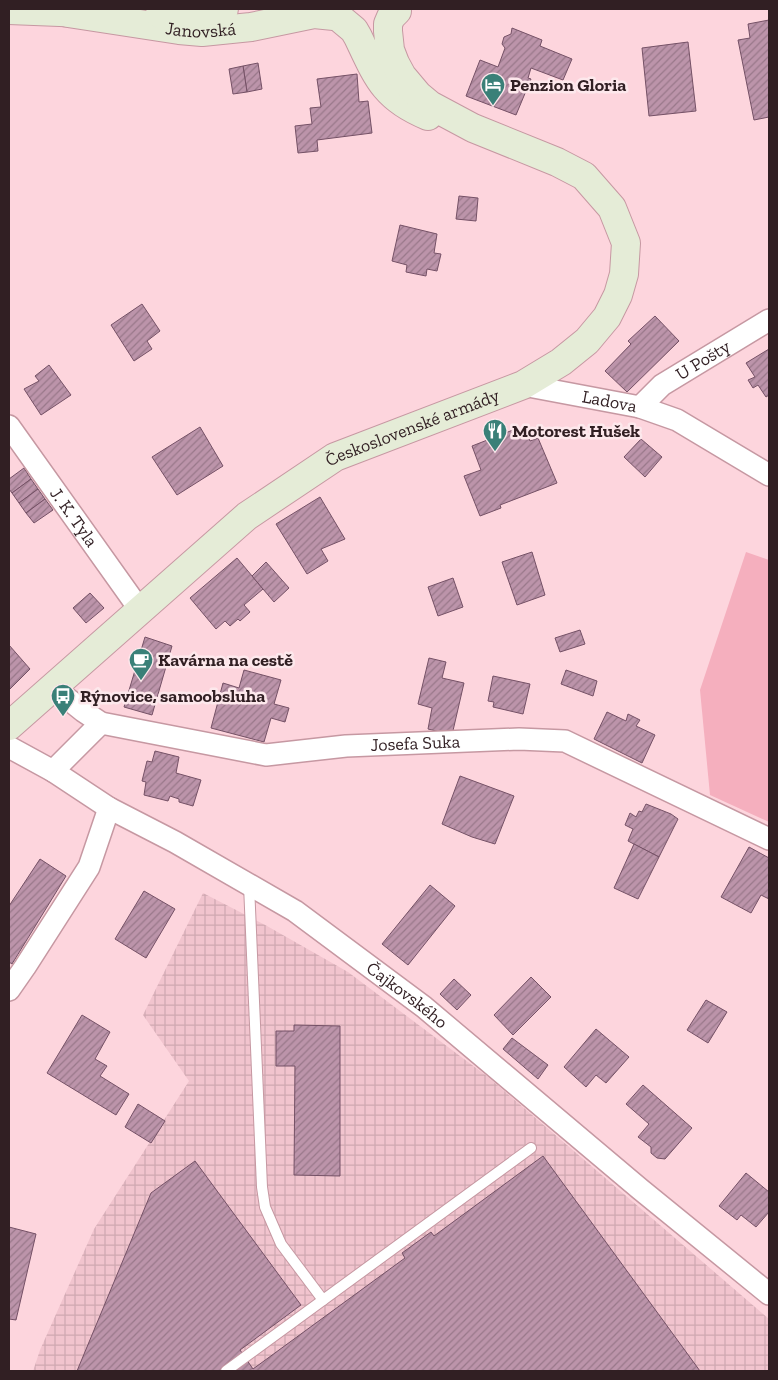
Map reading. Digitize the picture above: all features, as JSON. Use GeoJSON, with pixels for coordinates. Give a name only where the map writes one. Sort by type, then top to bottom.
{"type":"FeatureCollection","features":[{"type":"Feature","properties":{"kind":"street","name":"Janovská"},"geometry":{"type":"LineString","coordinates":[[9,10],[180,14],[224,9]]}},
{"type":"Feature","properties":{"kind":"street","name":"Janovská"},"geometry":{"type":"LineString","coordinates":[[50,11],[179,30],[252,33],[314,14],[334,15],[353,24],[375,23],[398,10]]}},
{"type":"Feature","properties":{"kind":"street","name":"Československé armády"},"geometry":{"type":"LineString","coordinates":[[398,10],[391,18],[388,31],[392,56],[402,76],[430,105],[473,128]]}},
{"type":"Feature","properties":{"kind":"street","name":"Československé armády"},"geometry":{"type":"LineString","coordinates":[[9,726],[247,516],[335,457],[523,385],[561,362],[587,341],[607,317],[618,296],[624,274],[626,242],[612,208],[584,176],[557,162],[473,128],[419,112],[404,105],[381,84],[358,37],[348,25],[334,15]]}},
{"type":"Feature","properties":{"kind":"street","name":"U Pošty"},"geometry":{"type":"LineString","coordinates":[[640,407],[662,385],[769,320]]}},
{"type":"Feature","properties":{"kind":"street","name":"Ladova"},"geometry":{"type":"LineString","coordinates":[[523,385],[640,407],[677,420],[769,475]]}},
{"type":"Feature","properties":{"kind":"street","name":"J. K. Tyla"},"geometry":{"type":"LineString","coordinates":[[9,426],[140,610]]}},
{"type":"Feature","properties":{"kind":"street","name":"Josefa Suka"},"geometry":{"type":"LineString","coordinates":[[53,687],[82,711],[101,723],[266,755],[356,746],[519,739],[564,741],[769,839]]}},
{"type":"Feature","properties":{"kind":"street"},"geometry":{"type":"LineString","coordinates":[[53,771],[101,723]]}},
{"type":"Feature","properties":{"kind":"street","name":"Čajkovského"},"geometry":{"type":"LineString","coordinates":[[9,747],[53,771],[109,808],[175,842],[295,911],[424,1007],[640,1189],[769,1294]]}},
{"type":"Feature","properties":{"kind":"street"},"geometry":{"type":"LineString","coordinates":[[9,990],[89,867],[109,808]]}},
{"type":"Feature","properties":{"kind":"lane"},"geometry":{"type":"LineString","coordinates":[[249,885],[262,1188],[265,1207],[281,1244],[323,1300]]}},
{"type":"Feature","properties":{"kind":"lane"},"geometry":{"type":"LineString","coordinates":[[226,1371],[531,1148]]}},
{"type":"Feature","properties":{"kind":"shaded area"},"geometry":{"type":"Polygon","coordinates":[[[746,552],[769,560],[769,822],[710,795],[700,690],[746,552]]]}},
{"type":"Feature","properties":{"kind":"shaded area"},"geometry":{"type":"Polygon","coordinates":[[[203,893],[267,926],[348,972],[488,1077],[769,1319],[769,1371],[33,1371],[40,1350],[94,1229],[189,1081],[143,1015],[203,893]]]}},
{"type":"Feature","properties":{"kind":"building"},"geometry":{"type":"Polygon","coordinates":[[[769,20],[769,117],[754,120],[738,40],[750,38],[748,24],[769,20]]]}},
{"type":"Feature","properties":{"kind":"building"},"geometry":{"type":"Polygon","coordinates":[[[512,28],[542,40],[540,46],[572,59],[563,80],[531,68],[528,78],[531,79],[516,115],[466,96],[480,60],[498,67],[505,48],[502,44],[504,37],[511,34],[512,28]]]}},
{"type":"Feature","properties":{"kind":"building"},"geometry":{"type":"Polygon","coordinates":[[[688,42],[696,111],[649,116],[642,48],[688,42]]]}},
{"type":"Feature","properties":{"kind":"building"},"geometry":{"type":"Polygon","coordinates":[[[258,63],[262,89],[247,92],[243,66],[258,63]]]}},
{"type":"Feature","properties":{"kind":"building"},"geometry":{"type":"Polygon","coordinates":[[[243,66],[247,92],[233,94],[229,69],[243,66]]]}},
{"type":"Feature","properties":{"kind":"building"},"geometry":{"type":"Polygon","coordinates":[[[357,74],[359,102],[368,101],[372,133],[317,140],[318,151],[298,153],[295,126],[312,124],[310,108],[321,107],[317,79],[357,74]]]}},
{"type":"Feature","properties":{"kind":"building"},"geometry":{"type":"Polygon","coordinates":[[[459,196],[478,198],[476,221],[456,219],[459,196]]]}},
{"type":"Feature","properties":{"kind":"building"},"geometry":{"type":"Polygon","coordinates":[[[400,225],[437,234],[434,253],[441,254],[437,271],[427,269],[426,276],[406,272],[407,265],[392,261],[400,225]]]}},
{"type":"Feature","properties":{"kind":"building"},"geometry":{"type":"Polygon","coordinates":[[[142,304],[160,331],[147,341],[152,349],[134,361],[111,325],[142,304]]]}},
{"type":"Feature","properties":{"kind":"building"},"geometry":{"type":"Polygon","coordinates":[[[655,316],[679,341],[627,392],[605,371],[631,344],[628,341],[655,316]]]}},
{"type":"Feature","properties":{"kind":"building"},"geometry":{"type":"Polygon","coordinates":[[[769,349],[769,395],[766,397],[758,385],[753,388],[748,380],[755,377],[746,363],[769,349]]]}},
{"type":"Feature","properties":{"kind":"building"},"geometry":{"type":"Polygon","coordinates":[[[49,365],[71,395],[41,415],[24,389],[39,381],[35,376],[49,365]]]}},
{"type":"Feature","properties":{"kind":"building"},"geometry":{"type":"Polygon","coordinates":[[[200,427],[223,466],[177,495],[152,457],[200,427]]]}},
{"type":"Feature","properties":{"kind":"building"},"geometry":{"type":"Polygon","coordinates":[[[513,430],[515,434],[525,430],[530,441],[538,438],[557,483],[500,505],[501,508],[480,516],[464,476],[481,470],[472,446],[513,430]]]}},
{"type":"Feature","properties":{"kind":"building"},"geometry":{"type":"Polygon","coordinates":[[[641,439],[662,457],[645,477],[624,457],[641,439]]]}},
{"type":"Feature","properties":{"kind":"building"},"geometry":{"type":"Polygon","coordinates":[[[24,468],[31,479],[12,493],[9,489],[9,479],[24,468]]]}},
{"type":"Feature","properties":{"kind":"building"},"geometry":{"type":"Polygon","coordinates":[[[31,479],[38,489],[19,503],[12,493],[31,479]]]}},
{"type":"Feature","properties":{"kind":"building"},"geometry":{"type":"Polygon","coordinates":[[[38,489],[45,499],[26,513],[19,503],[38,489]]]}},
{"type":"Feature","properties":{"kind":"building"},"geometry":{"type":"Polygon","coordinates":[[[320,497],[345,539],[321,549],[328,561],[307,574],[276,524],[320,497]]]}},
{"type":"Feature","properties":{"kind":"building"},"geometry":{"type":"Polygon","coordinates":[[[45,499],[53,510],[34,523],[26,513],[45,499]]]}},
{"type":"Feature","properties":{"kind":"building"},"geometry":{"type":"Polygon","coordinates":[[[532,552],[545,595],[517,605],[502,562],[532,552]]]}},
{"type":"Feature","properties":{"kind":"building"},"geometry":{"type":"Polygon","coordinates":[[[237,558],[263,589],[244,605],[250,612],[240,621],[238,619],[230,626],[225,621],[216,629],[190,598],[237,558]]]}},
{"type":"Feature","properties":{"kind":"building"},"geometry":{"type":"Polygon","coordinates":[[[266,562],[289,588],[274,602],[252,576],[266,562]]]}},
{"type":"Feature","properties":{"kind":"building"},"geometry":{"type":"Polygon","coordinates":[[[453,578],[463,607],[438,616],[428,587],[453,578]]]}},
{"type":"Feature","properties":{"kind":"building"},"geometry":{"type":"Polygon","coordinates":[[[90,593],[104,608],[86,623],[73,608],[90,593]]]}},
{"type":"Feature","properties":{"kind":"building"},"geometry":{"type":"Polygon","coordinates":[[[580,630],[585,644],[560,652],[555,638],[580,630]]]}},
{"type":"Feature","properties":{"kind":"building"},"geometry":{"type":"Polygon","coordinates":[[[145,637],[172,646],[152,715],[124,707],[145,637]]]}},
{"type":"Feature","properties":{"kind":"building"},"geometry":{"type":"Polygon","coordinates":[[[9,645],[30,669],[9,690],[9,645]]]}},
{"type":"Feature","properties":{"kind":"building"},"geometry":{"type":"Polygon","coordinates":[[[429,658],[446,662],[442,678],[464,683],[452,735],[428,729],[432,708],[418,704],[429,658]]]}},
{"type":"Feature","properties":{"kind":"building"},"geometry":{"type":"Polygon","coordinates":[[[244,670],[281,680],[274,704],[289,708],[285,722],[271,718],[264,742],[211,728],[223,683],[239,688],[244,670]]]}},
{"type":"Feature","properties":{"kind":"building"},"geometry":{"type":"Polygon","coordinates":[[[566,670],[597,681],[593,696],[561,684],[566,670]]]}},
{"type":"Feature","properties":{"kind":"building"},"geometry":{"type":"Polygon","coordinates":[[[493,676],[530,684],[523,714],[493,707],[494,702],[488,701],[493,676]]]}},
{"type":"Feature","properties":{"kind":"building"},"geometry":{"type":"Polygon","coordinates":[[[607,712],[626,721],[628,714],[640,720],[636,726],[655,735],[642,763],[594,739],[607,712]]]}},
{"type":"Feature","properties":{"kind":"building"},"geometry":{"type":"Polygon","coordinates":[[[155,751],[179,757],[176,773],[201,780],[193,806],[179,802],[179,799],[170,796],[168,801],[144,795],[146,782],[142,781],[147,761],[152,762],[155,751]]]}},
{"type":"Feature","properties":{"kind":"building"},"geometry":{"type":"Polygon","coordinates":[[[460,776],[514,796],[495,844],[472,837],[442,824],[460,776]]]}},
{"type":"Feature","properties":{"kind":"building"},"geometry":{"type":"Polygon","coordinates":[[[646,804],[671,814],[678,819],[659,857],[628,841],[633,829],[625,825],[630,813],[636,817],[639,811],[642,812],[646,804]]]}},
{"type":"Feature","properties":{"kind":"building"},"geometry":{"type":"Polygon","coordinates":[[[634,844],[659,857],[638,899],[614,888],[634,844]]]}},
{"type":"Feature","properties":{"kind":"building"},"geometry":{"type":"Polygon","coordinates":[[[749,847],[769,858],[769,899],[761,895],[751,913],[721,897],[749,847]]]}},
{"type":"Feature","properties":{"kind":"building"},"geometry":{"type":"Polygon","coordinates":[[[40,859],[66,876],[12,964],[9,962],[9,906],[40,859]]]}},
{"type":"Feature","properties":{"kind":"building"},"geometry":{"type":"Polygon","coordinates":[[[430,885],[455,906],[408,965],[382,944],[430,885]]]}},
{"type":"Feature","properties":{"kind":"building"},"geometry":{"type":"Polygon","coordinates":[[[144,891],[175,909],[146,958],[115,939],[144,891]]]}},
{"type":"Feature","properties":{"kind":"building"},"geometry":{"type":"Polygon","coordinates":[[[531,977],[551,997],[513,1035],[494,1015],[531,977]]]}},
{"type":"Feature","properties":{"kind":"building"},"geometry":{"type":"Polygon","coordinates":[[[454,979],[471,995],[457,1010],[440,994],[454,979]]]}},
{"type":"Feature","properties":{"kind":"building"},"geometry":{"type":"Polygon","coordinates":[[[706,1000],[727,1012],[708,1043],[687,1030],[706,1000]]]}},
{"type":"Feature","properties":{"kind":"building"},"geometry":{"type":"Polygon","coordinates":[[[82,1015],[110,1032],[95,1059],[107,1066],[100,1076],[129,1094],[116,1115],[47,1073],[82,1015]]]}},
{"type":"Feature","properties":{"kind":"building"},"geometry":{"type":"Polygon","coordinates":[[[294,1025],[340,1026],[340,1176],[294,1175],[295,1066],[276,1066],[276,1031],[294,1031],[294,1025]]]}},
{"type":"Feature","properties":{"kind":"building"},"geometry":{"type":"Polygon","coordinates":[[[596,1029],[629,1057],[606,1083],[596,1075],[586,1087],[564,1067],[596,1029]]]}},
{"type":"Feature","properties":{"kind":"building"},"geometry":{"type":"Polygon","coordinates":[[[512,1038],[548,1065],[538,1079],[503,1049],[512,1038]]]}},
{"type":"Feature","properties":{"kind":"building"},"geometry":{"type":"Polygon","coordinates":[[[643,1085],[692,1128],[665,1159],[657,1158],[651,1153],[651,1147],[638,1137],[649,1124],[626,1104],[643,1085]]]}},
{"type":"Feature","properties":{"kind":"building"},"geometry":{"type":"Polygon","coordinates":[[[138,1104],[165,1121],[151,1143],[125,1127],[138,1104]]]}},
{"type":"Feature","properties":{"kind":"building"},"geometry":{"type":"Polygon","coordinates":[[[543,1156],[700,1371],[77,1371],[151,1193],[195,1161],[301,1305],[240,1350],[253,1369],[405,1258],[402,1253],[431,1232],[434,1236],[543,1156]]]}},
{"type":"Feature","properties":{"kind":"building"},"geometry":{"type":"Polygon","coordinates":[[[746,1173],[769,1192],[769,1212],[756,1227],[741,1215],[737,1220],[719,1206],[746,1173]]]}},
{"type":"Feature","properties":{"kind":"building"},"geometry":{"type":"Polygon","coordinates":[[[9,1227],[36,1234],[16,1320],[9,1319],[9,1227]]]}},
{"type":"Feature","properties":{"kind":"place","name":"Penzion Gloria"},"geometry":{"type":"Point","coordinates":[493,106]}},
{"type":"Feature","properties":{"kind":"place","name":"Motorest Hušek"},"geometry":{"type":"Point","coordinates":[495,452]}},
{"type":"Feature","properties":{"kind":"place","name":"Kavárna na cestě"},"geometry":{"type":"Point","coordinates":[141,681]}},
{"type":"Feature","properties":{"kind":"place","name":"Rýnovice, samoobsluha"},"geometry":{"type":"Point","coordinates":[63,717]}}]}
